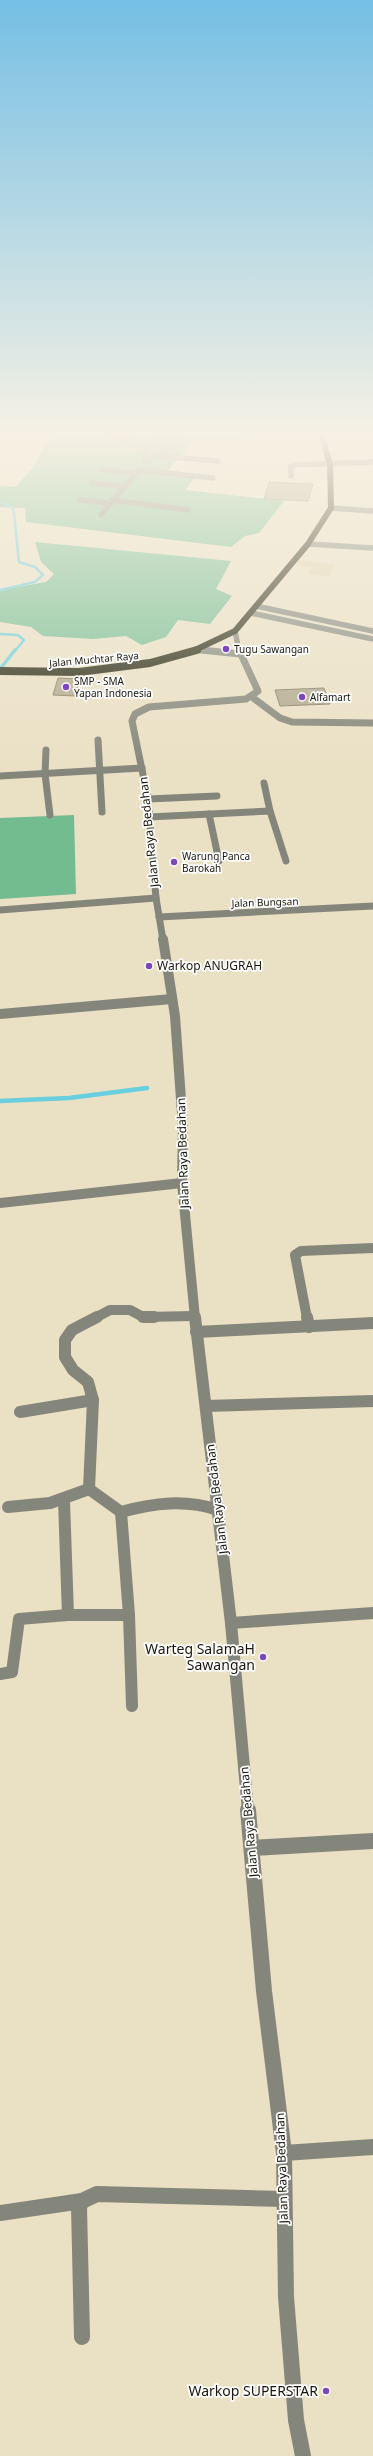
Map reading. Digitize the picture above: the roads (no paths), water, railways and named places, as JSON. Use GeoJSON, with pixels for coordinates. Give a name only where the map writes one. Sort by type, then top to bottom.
{"type":"FeatureCollection","features":[{"type":"Feature","properties":{"kind":"highway","name":"Jalan Muchtar Raya"},"geometry":{"type":"LineString","coordinates":[[3,671],[49,673],[112,669],[150,663],[198,650],[236,631],[307,545]]}},
{"type":"Feature","properties":{"kind":"street"},"geometry":{"type":"LineString","coordinates":[[318,545],[373,548]]}},
{"type":"Feature","properties":{"kind":"street"},"geometry":{"type":"LineString","coordinates":[[256,606],[373,631]]}},
{"type":"Feature","properties":{"kind":"street"},"geometry":{"type":"LineString","coordinates":[[251,613],[373,639]]}},
{"type":"Feature","properties":{"kind":"street"},"geometry":{"type":"LineString","coordinates":[[332,630],[339,624]]}},
{"type":"Feature","properties":{"kind":"street"},"geometry":{"type":"LineString","coordinates":[[236,631],[240,654],[258,691],[252,697],[263,703],[280,720],[292,722],[373,723]]}},
{"type":"Feature","properties":{"kind":"street"},"geometry":{"type":"LineString","coordinates":[[198,650],[240,654]]}},
{"type":"Feature","properties":{"kind":"street","name":"Jalan Raya Bedahan"},"geometry":{"type":"LineString","coordinates":[[252,697],[166,705],[140,710],[132,721],[148,799],[156,898],[175,1016],[181,1084],[182,1183],[194,1316],[232,1623],[264,1990],[284,2153],[286,2297],[296,2420],[303,2456]]}},
{"type":"Feature","properties":{"kind":"street"},"geometry":{"type":"LineString","coordinates":[[98,740],[102,812]]}},
{"type":"Feature","properties":{"kind":"street"},"geometry":{"type":"LineString","coordinates":[[46,750],[45,774],[50,816]]}},
{"type":"Feature","properties":{"kind":"street"},"geometry":{"type":"LineString","coordinates":[[0,776],[142,768]]}},
{"type":"Feature","properties":{"kind":"street"},"geometry":{"type":"LineString","coordinates":[[264,783],[270,811],[286,861]]}},
{"type":"Feature","properties":{"kind":"street"},"geometry":{"type":"LineString","coordinates":[[148,799],[217,796]]}},
{"type":"Feature","properties":{"kind":"street"},"geometry":{"type":"LineString","coordinates":[[149,817],[270,811]]}},
{"type":"Feature","properties":{"kind":"street"},"geometry":{"type":"LineString","coordinates":[[209,814],[220,861]]}},
{"type":"Feature","properties":{"kind":"street"},"geometry":{"type":"LineString","coordinates":[[0,910],[156,898]]}},
{"type":"Feature","properties":{"kind":"street","name":"Jalan Bungsan"},"geometry":{"type":"LineString","coordinates":[[159,917],[373,906]]}},
{"type":"Feature","properties":{"kind":"street"},"geometry":{"type":"LineString","coordinates":[[0,1014],[172,999]]}},
{"type":"Feature","properties":{"kind":"street"},"geometry":{"type":"LineString","coordinates":[[0,1203],[182,1183]]}},
{"type":"Feature","properties":{"kind":"street"},"geometry":{"type":"LineString","coordinates":[[309,1327],[295,1255],[301,1251],[373,1248]]}},
{"type":"Feature","properties":{"kind":"street"},"geometry":{"type":"LineString","coordinates":[[89,1489],[93,1400],[88,1382],[73,1370],[65,1358],[65,1340],[72,1330],[110,1310],[130,1310],[143,1316],[194,1316]]}},
{"type":"Feature","properties":{"kind":"street"},"geometry":{"type":"LineString","coordinates":[[196,1332],[373,1323]]}},
{"type":"Feature","properties":{"kind":"street"},"geometry":{"type":"LineString","coordinates":[[20,1412],[93,1400]]}},
{"type":"Feature","properties":{"kind":"street"},"geometry":{"type":"LineString","coordinates":[[206,1406],[373,1401]]}},
{"type":"Feature","properties":{"kind":"street"},"geometry":{"type":"LineString","coordinates":[[8,1507],[32,1506],[64,1501],[89,1489]]}},
{"type":"Feature","properties":{"kind":"street"},"geometry":{"type":"LineString","coordinates":[[89,1489],[121,1512],[164,1502],[202,1504],[218,1510]]}},
{"type":"Feature","properties":{"kind":"street"},"geometry":{"type":"LineString","coordinates":[[64,1501],[68,1615]]}},
{"type":"Feature","properties":{"kind":"street"},"geometry":{"type":"LineString","coordinates":[[121,1512],[129,1615],[132,1706]]}},
{"type":"Feature","properties":{"kind":"street"},"geometry":{"type":"LineString","coordinates":[[232,1623],[373,1613]]}},
{"type":"Feature","properties":{"kind":"street"},"geometry":{"type":"LineString","coordinates":[[0,1674],[12,1672],[19,1619],[68,1615],[129,1615]]}},
{"type":"Feature","properties":{"kind":"street"},"geometry":{"type":"LineString","coordinates":[[252,1848],[373,1841]]}},
{"type":"Feature","properties":{"kind":"street"},"geometry":{"type":"LineString","coordinates":[[284,2153],[373,2148]]}},
{"type":"Feature","properties":{"kind":"street"},"geometry":{"type":"LineString","coordinates":[[0,2213],[82,2201],[97,2194],[284,2199]]}},
{"type":"Feature","properties":{"kind":"street"},"geometry":{"type":"LineString","coordinates":[[82,2201],[79,2207],[82,2337]]}},
{"type":"Feature","properties":{"kind":"waterway"},"geometry":{"type":"LineString","coordinates":[[0,590],[35,582],[43,575],[35,567],[19,562],[17,545]]}},
{"type":"Feature","properties":{"kind":"waterway"},"geometry":{"type":"LineString","coordinates":[[0,634],[18,635],[24,640],[15,651]]}},
{"type":"Feature","properties":{"kind":"waterway"},"geometry":{"type":"LineString","coordinates":[[0,669],[15,650]]}},
{"type":"Feature","properties":{"kind":"waterway"},"geometry":{"type":"LineString","coordinates":[[0,1101],[69,1098],[147,1088]]}},
{"type":"Feature","properties":{"kind":"place","name":"Tugu Sawangan"},"geometry":{"type":"Point","coordinates":[226,649]}},
{"type":"Feature","properties":{"kind":"place","name":"SMP - SMA Yapan Indonesia"},"geometry":{"type":"Point","coordinates":[66,687]}},
{"type":"Feature","properties":{"kind":"place","name":"Alfamart"},"geometry":{"type":"Point","coordinates":[302,697]}},
{"type":"Feature","properties":{"kind":"place","name":"Warung Panca Barokah"},"geometry":{"type":"Point","coordinates":[174,862]}},
{"type":"Feature","properties":{"kind":"place","name":"Warkop ANUGRAH"},"geometry":{"type":"Point","coordinates":[149,966]}},
{"type":"Feature","properties":{"kind":"place","name":"Warteg SalamaH Sawangan"},"geometry":{"type":"Point","coordinates":[263,1657]}},
{"type":"Feature","properties":{"kind":"place","name":"Warkop SUPERSTAR"},"geometry":{"type":"Point","coordinates":[326,2391]}}]}
